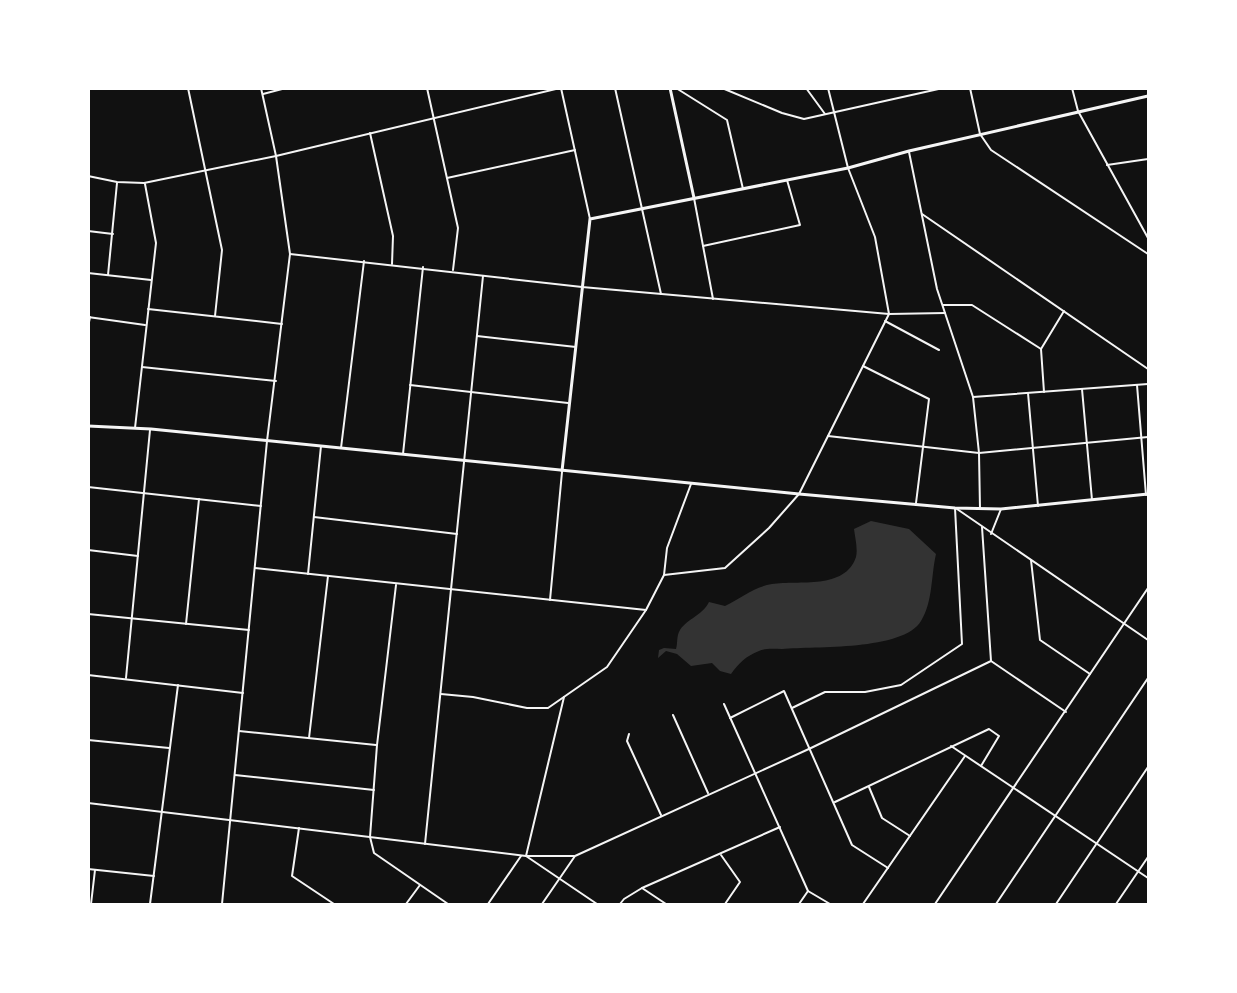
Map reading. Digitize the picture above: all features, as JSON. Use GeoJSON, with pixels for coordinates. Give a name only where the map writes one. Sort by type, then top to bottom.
{"type":"FeatureCollection","features":[{"type":"Feature","properties":{"kind":"street"},"geometry":{"type":"LineString","coordinates":[[188,88],[222,250],[215,316]]}},
{"type":"Feature","properties":{"kind":"street"},"geometry":{"type":"LineString","coordinates":[[222,904],[267,441],[290,254],[276,156],[261,88]]}},
{"type":"Feature","properties":{"kind":"street"},"geometry":{"type":"LineString","coordinates":[[262,94],[286,88]]}},
{"type":"Feature","properties":{"kind":"street"},"geometry":{"type":"LineString","coordinates":[[427,88],[458,228],[453,270]]}},
{"type":"Feature","properties":{"kind":"street"},"geometry":{"type":"LineString","coordinates":[[88,176],[117,182],[144,183],[276,156],[560,88],[590,219],[550,600]]}},
{"type":"Feature","properties":{"kind":"street"},"geometry":{"type":"LineString","coordinates":[[615,88],[661,294]]}},
{"type":"Feature","properties":{"kind":"street"},"geometry":{"type":"LineString","coordinates":[[670,88],[694,198],[712,299]]}},
{"type":"Feature","properties":{"kind":"street"},"geometry":{"type":"LineString","coordinates":[[675,88],[727,120],[743,189]]}},
{"type":"Feature","properties":{"kind":"street"},"geometry":{"type":"LineString","coordinates":[[722,88],[804,119],[943,88]]}},
{"type":"Feature","properties":{"kind":"street"},"geometry":{"type":"LineString","coordinates":[[806,88],[825,114]]}},
{"type":"Feature","properties":{"kind":"street"},"geometry":{"type":"LineString","coordinates":[[664,575],[724,568],[769,528],[799,494],[889,314],[875,237],[848,168],[828,88]]}},
{"type":"Feature","properties":{"kind":"street"},"geometry":{"type":"LineString","coordinates":[[970,88],[980,134],[991,150],[1149,254]]}},
{"type":"Feature","properties":{"kind":"street"},"geometry":{"type":"LineString","coordinates":[[1072,88],[1078,111],[1149,238]]}},
{"type":"Feature","properties":{"kind":"street"},"geometry":{"type":"LineString","coordinates":[[590,219],[848,168],[980,134],[1149,96]]}},
{"type":"Feature","properties":{"kind":"street"},"geometry":{"type":"LineString","coordinates":[[370,133],[393,236],[392,264]]}},
{"type":"Feature","properties":{"kind":"street"},"geometry":{"type":"LineString","coordinates":[[447,178],[575,150]]}},
{"type":"Feature","properties":{"kind":"street"},"geometry":{"type":"LineString","coordinates":[[909,151],[945,313],[973,397],[979,453],[980,509]]}},
{"type":"Feature","properties":{"kind":"street"},"geometry":{"type":"LineString","coordinates":[[1107,165],[1149,159]]}},
{"type":"Feature","properties":{"kind":"street"},"geometry":{"type":"LineString","coordinates":[[703,246],[800,225],[787,180]]}},
{"type":"Feature","properties":{"kind":"street"},"geometry":{"type":"LineString","coordinates":[[108,275],[117,182]]}},
{"type":"Feature","properties":{"kind":"street"},"geometry":{"type":"LineString","coordinates":[[135,428],[156,243],[144,183]]}},
{"type":"Feature","properties":{"kind":"street"},"geometry":{"type":"LineString","coordinates":[[922,214],[1149,369]]}},
{"type":"Feature","properties":{"kind":"street"},"geometry":{"type":"LineString","coordinates":[[88,231],[113,234]]}},
{"type":"Feature","properties":{"kind":"street"},"geometry":{"type":"LineString","coordinates":[[290,254],[453,270],[582,287],[712,299],[889,314],[945,313]]}},
{"type":"Feature","properties":{"kind":"street"},"geometry":{"type":"LineString","coordinates":[[340,448],[364,261]]}},
{"type":"Feature","properties":{"kind":"street"},"geometry":{"type":"LineString","coordinates":[[403,454],[423,267]]}},
{"type":"Feature","properties":{"kind":"street"},"geometry":{"type":"LineString","coordinates":[[88,273],[151,280]]}},
{"type":"Feature","properties":{"kind":"street"},"geometry":{"type":"LineString","coordinates":[[425,843],[466,461],[483,275]]}},
{"type":"Feature","properties":{"kind":"street"},"geometry":{"type":"LineString","coordinates":[[943,305],[972,304],[1041,349]]}},
{"type":"Feature","properties":{"kind":"street"},"geometry":{"type":"LineString","coordinates":[[148,309],[282,324]]}},
{"type":"Feature","properties":{"kind":"street"},"geometry":{"type":"LineString","coordinates":[[1044,392],[1041,349],[1064,311]]}},
{"type":"Feature","properties":{"kind":"street"},"geometry":{"type":"LineString","coordinates":[[88,327],[89,317],[146,325]]}},
{"type":"Feature","properties":{"kind":"street"},"geometry":{"type":"LineString","coordinates":[[885,321],[939,350]]}},
{"type":"Feature","properties":{"kind":"street"},"geometry":{"type":"LineString","coordinates":[[477,336],[576,346]]}},
{"type":"Feature","properties":{"kind":"street"},"geometry":{"type":"LineString","coordinates":[[863,366],[929,399],[916,503]]}},
{"type":"Feature","properties":{"kind":"street"},"geometry":{"type":"LineString","coordinates":[[142,367],[276,381]]}},
{"type":"Feature","properties":{"kind":"street"},"geometry":{"type":"LineString","coordinates":[[973,397],[1149,384]]}},
{"type":"Feature","properties":{"kind":"street"},"geometry":{"type":"LineString","coordinates":[[410,385],[570,403]]}},
{"type":"Feature","properties":{"kind":"street"},"geometry":{"type":"LineString","coordinates":[[88,426],[151,429],[799,494],[1001,509],[1147,494],[1137,385]]}},
{"type":"Feature","properties":{"kind":"street"},"geometry":{"type":"LineString","coordinates":[[1082,389],[1092,500]]}},
{"type":"Feature","properties":{"kind":"street"},"geometry":{"type":"LineString","coordinates":[[1028,393],[1038,506]]}},
{"type":"Feature","properties":{"kind":"street"},"geometry":{"type":"LineString","coordinates":[[126,678],[130,618],[151,429]]}},
{"type":"Feature","properties":{"kind":"street"},"geometry":{"type":"LineString","coordinates":[[828,436],[979,453],[1149,436]]}},
{"type":"Feature","properties":{"kind":"street"},"geometry":{"type":"LineString","coordinates":[[308,574],[321,446]]}},
{"type":"Feature","properties":{"kind":"street"},"geometry":{"type":"LineString","coordinates":[[441,694],[548,708],[607,667],[646,610],[664,575],[667,548],[692,484]]}},
{"type":"Feature","properties":{"kind":"street"},"geometry":{"type":"LineString","coordinates":[[88,487],[261,506]]}},
{"type":"Feature","properties":{"kind":"street"},"geometry":{"type":"LineString","coordinates":[[186,624],[199,499]]}},
{"type":"Feature","properties":{"kind":"street"},"geometry":{"type":"LineString","coordinates":[[955,507],[991,534],[1149,639]]}},
{"type":"Feature","properties":{"kind":"street"},"geometry":{"type":"LineString","coordinates":[[792,708],[825,692],[865,692],[901,685],[962,644],[955,507]]}},
{"type":"Feature","properties":{"kind":"street"},"geometry":{"type":"LineString","coordinates":[[991,534],[1001,509]]}},
{"type":"Feature","properties":{"kind":"street"},"geometry":{"type":"LineString","coordinates":[[314,517],[458,534]]}},
{"type":"Feature","properties":{"kind":"street"},"geometry":{"type":"LineString","coordinates":[[982,527],[992,661]]}},
{"type":"Feature","properties":{"kind":"street"},"geometry":{"type":"LineString","coordinates":[[88,550],[138,556]]}},
{"type":"Feature","properties":{"kind":"street"},"geometry":{"type":"LineString","coordinates":[[1031,560],[1040,640],[1091,675]]}},
{"type":"Feature","properties":{"kind":"street"},"geometry":{"type":"LineString","coordinates":[[255,568],[646,610]]}},
{"type":"Feature","properties":{"kind":"street"},"geometry":{"type":"LineString","coordinates":[[309,738],[328,576]]}},
{"type":"Feature","properties":{"kind":"street"},"geometry":{"type":"LineString","coordinates":[[396,584],[377,745],[370,837],[374,853],[448,904]]}},
{"type":"Feature","properties":{"kind":"street"},"geometry":{"type":"LineString","coordinates":[[935,904],[1149,588]]}},
{"type":"Feature","properties":{"kind":"street"},"geometry":{"type":"LineString","coordinates":[[88,614],[249,630]]}},
{"type":"Feature","properties":{"kind":"street"},"geometry":{"type":"LineString","coordinates":[[992,661],[1066,712]]}},
{"type":"Feature","properties":{"kind":"street"},"geometry":{"type":"LineString","coordinates":[[88,803],[521,856],[575,856],[708,793],[811,748],[992,661]]}},
{"type":"Feature","properties":{"kind":"street"},"geometry":{"type":"LineString","coordinates":[[88,675],[243,693]]}},
{"type":"Feature","properties":{"kind":"street"},"geometry":{"type":"LineString","coordinates":[[996,904],[1149,678]]}},
{"type":"Feature","properties":{"kind":"street"},"geometry":{"type":"LineString","coordinates":[[150,904],[178,685]]}},
{"type":"Feature","properties":{"kind":"street"},"geometry":{"type":"LineString","coordinates":[[730,718],[784,691],[835,802],[852,845],[888,868]]}},
{"type":"Feature","properties":{"kind":"street"},"geometry":{"type":"LineString","coordinates":[[526,856],[564,696]]}},
{"type":"Feature","properties":{"kind":"street"},"geometry":{"type":"LineString","coordinates":[[724,704],[808,891],[830,904]]}},
{"type":"Feature","properties":{"kind":"street"},"geometry":{"type":"LineString","coordinates":[[673,715],[708,793]]}},
{"type":"Feature","properties":{"kind":"street"},"geometry":{"type":"LineString","coordinates":[[835,802],[989,729],[999,736],[981,766]]}},
{"type":"Feature","properties":{"kind":"street"},"geometry":{"type":"LineString","coordinates":[[239,730],[377,745]]}},
{"type":"Feature","properties":{"kind":"street"},"geometry":{"type":"LineString","coordinates":[[629,734],[627,741],[661,815]]}},
{"type":"Feature","properties":{"kind":"street"},"geometry":{"type":"LineString","coordinates":[[88,740],[170,748]]}},
{"type":"Feature","properties":{"kind":"street"},"geometry":{"type":"LineString","coordinates":[[951,746],[1149,878]]}},
{"type":"Feature","properties":{"kind":"street"},"geometry":{"type":"LineString","coordinates":[[863,904],[965,756]]}},
{"type":"Feature","properties":{"kind":"street"},"geometry":{"type":"LineString","coordinates":[[1056,904],[1149,767]]}},
{"type":"Feature","properties":{"kind":"street"},"geometry":{"type":"LineString","coordinates":[[235,775],[374,790]]}},
{"type":"Feature","properties":{"kind":"street"},"geometry":{"type":"LineString","coordinates":[[869,787],[882,818],[910,836]]}},
{"type":"Feature","properties":{"kind":"street"},"geometry":{"type":"LineString","coordinates":[[620,904],[642,888],[780,827]]}},
{"type":"Feature","properties":{"kind":"street"},"geometry":{"type":"LineString","coordinates":[[299,828],[292,876],[334,904]]}},
{"type":"Feature","properties":{"kind":"street"},"geometry":{"type":"LineString","coordinates":[[720,854],[740,882],[725,904]]}},
{"type":"Feature","properties":{"kind":"street"},"geometry":{"type":"LineString","coordinates":[[488,904],[521,856]]}},
{"type":"Feature","properties":{"kind":"street"},"geometry":{"type":"LineString","coordinates":[[526,856],[597,904]]}},
{"type":"Feature","properties":{"kind":"street"},"geometry":{"type":"LineString","coordinates":[[542,904],[575,856]]}},
{"type":"Feature","properties":{"kind":"street"},"geometry":{"type":"LineString","coordinates":[[1116,904],[1149,857]]}},
{"type":"Feature","properties":{"kind":"street"},"geometry":{"type":"LineString","coordinates":[[88,869],[154,876]]}},
{"type":"Feature","properties":{"kind":"street"},"geometry":{"type":"LineString","coordinates":[[91,904],[95,870]]}},
{"type":"Feature","properties":{"kind":"street"},"geometry":{"type":"LineString","coordinates":[[406,904],[420,885]]}},
{"type":"Feature","properties":{"kind":"street"},"geometry":{"type":"LineString","coordinates":[[642,888],[666,904]]}},
{"type":"Feature","properties":{"kind":"street"},"geometry":{"type":"LineString","coordinates":[[799,904],[808,891]]}},
{"type":"Feature","properties":{"kind":"street"},"geometry":{"type":"LineString","coordinates":[[325,904],[328,900]]}},
{"type":"Feature","properties":{"kind":"shaded area"},"geometry":{"type":"Polygon","coordinates":[[[871,521],[909,529],[936,554],[928,605],[921,621],[911,631],[896,638],[857,645],[762,650],[740,663],[731,674],[720,671],[712,663],[691,666],[677,654],[666,651],[658,658],[659,650],[676,649],[680,630],[703,611],[709,602],[725,606],[765,585],[820,581],[842,575],[856,557],[854,529],[871,521]]]}}]}
